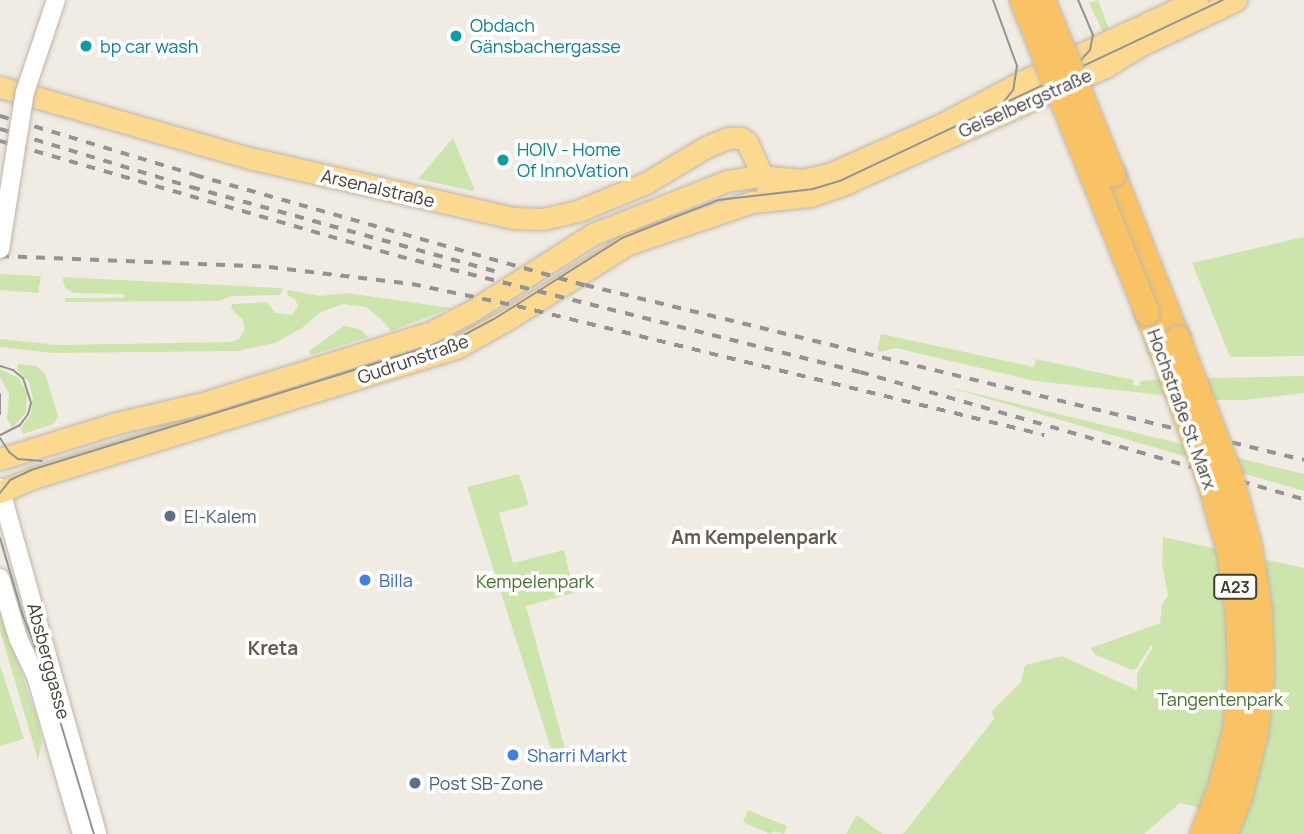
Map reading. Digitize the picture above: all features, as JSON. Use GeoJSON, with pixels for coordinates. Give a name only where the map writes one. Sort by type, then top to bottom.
{"type":"FeatureCollection","features":[{"type":"Feature","properties":{"kind":"highway","name":"Hochstraße St. Marx"},"geometry":{"type":"LineString","coordinates":[[1022,0],[1179,395],[1210,484],[1229,552],[1240,647],[1238,707],[1229,760],[1202,834]]}},
{"type":"Feature","properties":{"kind":"highway","name":"Hochstraße St. Marx"},"geometry":{"type":"LineString","coordinates":[[1043,0],[1218,438],[1250,547],[1262,633],[1260,707],[1250,764],[1226,834]]}},
{"type":"Feature","properties":{"kind":"main road","name":"Geiselbergstraße"},"geometry":{"type":"LineString","coordinates":[[810,188],[842,169],[940,125],[1023,81],[1197,0]]}},
{"type":"Feature","properties":{"kind":"main road","name":"Geiselbergstraße"},"geometry":{"type":"LineString","coordinates":[[810,188],[848,183],[1105,67],[1141,45],[1236,0]]}},
{"type":"Feature","properties":{"kind":"main road","name":"Arsenalstraße"},"geometry":{"type":"LineString","coordinates":[[0,87],[257,160],[483,213],[523,219],[569,214],[635,188],[720,140],[736,137],[747,142],[762,176]]}},
{"type":"Feature","properties":{"kind":"main road","name":"Gudrunstraße"},"geometry":{"type":"LineString","coordinates":[[0,459],[117,423],[203,403],[432,332],[470,312],[593,234],[715,184],[762,176],[810,188]]}},
{"type":"Feature","properties":{"kind":"main road"},"geometry":{"type":"LineString","coordinates":[[762,176],[774,198]]}},
{"type":"Feature","properties":{"kind":"main road","name":"Gudrunstraße"},"geometry":{"type":"LineString","coordinates":[[0,490],[458,347],[503,322],[618,248],[752,202],[810,188]]}},
{"type":"Feature","properties":{"kind":"street"},"geometry":{"type":"LineString","coordinates":[[0,249],[24,103],[33,63],[56,0]]}},
{"type":"Feature","properties":{"kind":"street","name":"Absberggasse"},"geometry":{"type":"LineString","coordinates":[[0,490],[97,834]]}},
{"type":"Feature","properties":{"kind":"street","name":"Absberggasse"},"geometry":{"type":"LineString","coordinates":[[0,578],[18,638],[36,676],[82,834]]}},
{"type":"Feature","properties":{"kind":"green space"},"geometry":{"type":"Polygon","coordinates":[[[1098,0],[1109,29],[1103,32],[1089,3],[1098,0]]]}},
{"type":"Feature","properties":{"kind":"green space"},"geometry":{"type":"Polygon","coordinates":[[[453,138],[474,188],[473,191],[418,179],[453,138]]]}},
{"type":"Feature","properties":{"kind":"green space"},"geometry":{"type":"Polygon","coordinates":[[[1304,237],[1304,356],[1230,357],[1192,263],[1304,237]]]}},
{"type":"Feature","properties":{"kind":"green space"},"geometry":{"type":"Polygon","coordinates":[[[0,274],[41,276],[38,293],[0,290],[0,274]]]}},
{"type":"Feature","properties":{"kind":"green space"},"geometry":{"type":"Polygon","coordinates":[[[62,277],[283,289],[280,295],[232,296],[219,301],[65,302],[65,298],[124,298],[124,294],[74,293],[65,288],[62,277]]]}},
{"type":"Feature","properties":{"kind":"green space"},"geometry":{"type":"Polygon","coordinates":[[[288,290],[320,296],[347,293],[451,308],[391,331],[366,307],[343,304],[321,312],[302,328],[275,343],[238,351],[53,353],[0,347],[0,339],[57,345],[232,342],[239,339],[245,329],[242,319],[231,309],[232,304],[267,302],[275,313],[292,315],[298,306],[295,299],[287,295],[288,290]]]}},
{"type":"Feature","properties":{"kind":"green space"},"geometry":{"type":"Polygon","coordinates":[[[344,326],[360,329],[369,337],[311,355],[309,351],[344,326]]]}},
{"type":"Feature","properties":{"kind":"green space"},"geometry":{"type":"Polygon","coordinates":[[[881,334],[1034,367],[1036,359],[1133,380],[1133,385],[1139,386],[1140,381],[1163,379],[1304,376],[1304,393],[1245,400],[1206,400],[1035,381],[896,348],[880,352],[877,350],[881,334]]]}},
{"type":"Feature","properties":{"kind":"green space"},"geometry":{"type":"Polygon","coordinates":[[[18,364],[36,366],[45,373],[58,416],[54,424],[23,434],[21,428],[30,415],[33,398],[29,382],[17,370],[18,364]]]}},
{"type":"Feature","properties":{"kind":"green space"},"geometry":{"type":"Polygon","coordinates":[[[0,369],[19,378],[27,393],[26,413],[12,428],[7,419],[9,394],[0,377],[0,369]]]}},
{"type":"Feature","properties":{"kind":"green space"},"geometry":{"type":"Polygon","coordinates":[[[944,386],[1304,474],[1304,491],[944,386]]]}},
{"type":"Feature","properties":{"kind":"green space","name":"Kempelenpark"},"geometry":{"type":"Polygon","coordinates":[[[519,474],[529,505],[499,513],[513,563],[564,550],[574,593],[526,606],[566,752],[553,755],[467,487],[519,474]]]}},
{"type":"Feature","properties":{"kind":"green space","name":"Tangentenpark"},"geometry":{"type":"Polygon","coordinates":[[[1163,537],[1304,568],[1304,834],[1226,834],[1196,807],[1180,803],[1144,834],[903,834],[994,719],[992,711],[1021,682],[1025,665],[1062,656],[1137,690],[1137,674],[1153,647],[1151,645],[1137,668],[1132,670],[1094,654],[1091,648],[1160,623],[1162,605],[1168,595],[1162,565],[1163,537]]]}},
{"type":"Feature","properties":{"kind":"green space"},"geometry":{"type":"Polygon","coordinates":[[[0,610],[39,724],[42,743],[38,760],[0,630],[0,610]]]}},
{"type":"Feature","properties":{"kind":"green space"},"geometry":{"type":"Polygon","coordinates":[[[0,665],[24,739],[0,746],[0,665]]]}},
{"type":"Feature","properties":{"kind":"green space"},"geometry":{"type":"Polygon","coordinates":[[[748,810],[787,826],[784,834],[775,831],[770,834],[743,822],[748,810]]]}},
{"type":"Feature","properties":{"kind":"green space"},"geometry":{"type":"Polygon","coordinates":[[[857,815],[883,834],[846,834],[857,815]]]}},
{"type":"Feature","properties":{"kind":"tram line"},"geometry":{"type":"LineString","coordinates":[[993,0],[1017,66],[1013,90],[1003,103]]}},
{"type":"Feature","properties":{"kind":"tram line"},"geometry":{"type":"LineString","coordinates":[[1078,0],[1093,35],[1090,50],[1078,63]]}},
{"type":"Feature","properties":{"kind":"tram line"},"geometry":{"type":"LineString","coordinates":[[0,493],[10,480],[31,470],[460,337],[494,319],[622,238],[718,200],[813,189],[842,180],[1223,0]]}},
{"type":"Feature","properties":{"kind":"tram line"},"geometry":{"type":"LineString","coordinates":[[0,366],[13,370],[23,378],[31,403],[28,414],[20,425],[0,435]]}},
{"type":"Feature","properties":{"kind":"tram line"},"geometry":{"type":"LineString","coordinates":[[0,394],[0,414]]}},
{"type":"Feature","properties":{"kind":"tram line"},"geometry":{"type":"LineString","coordinates":[[0,438],[9,452],[18,459],[42,461]]}},
{"type":"Feature","properties":{"kind":"tram line"},"geometry":{"type":"LineString","coordinates":[[0,538],[23,616],[45,671],[94,834]]}},
{"type":"Feature","properties":{"kind":"railway"},"geometry":{"type":"LineString","coordinates":[[0,116],[195,175],[585,285],[1304,460]]}},
{"type":"Feature","properties":{"kind":"railway"},"geometry":{"type":"LineString","coordinates":[[0,129],[191,187],[501,273]]}},
{"type":"Feature","properties":{"kind":"railway"},"geometry":{"type":"LineString","coordinates":[[0,141],[398,256],[860,372],[1304,499]]}},
{"type":"Feature","properties":{"kind":"railway"},"geometry":{"type":"LineString","coordinates":[[0,256],[269,267],[412,284],[517,306],[1044,435]]}},
{"type":"Feature","properties":{"kind":"place","name":"Obdach Gänsbachergasse"},"geometry":{"type":"Point","coordinates":[456,36]}},
{"type":"Feature","properties":{"kind":"place","name":"bp car wash"},"geometry":{"type":"Point","coordinates":[86,46]}},
{"type":"Feature","properties":{"kind":"place","name":"HOIV - Home Of InnoVation"},"geometry":{"type":"Point","coordinates":[503,160]}},
{"type":"Feature","properties":{"kind":"place","name":"El-Kalem"},"geometry":{"type":"Point","coordinates":[170,516]}},
{"type":"Feature","properties":{"kind":"place","name":"Billa"},"geometry":{"type":"Point","coordinates":[365,580]}},
{"type":"Feature","properties":{"kind":"place","name":"Sharri Markt"},"geometry":{"type":"Point","coordinates":[513,755]}},
{"type":"Feature","properties":{"kind":"place","name":"Post SB-Zone"},"geometry":{"type":"Point","coordinates":[415,783]}},
{"type":"Feature","properties":{"kind":"district","name":"Am Kempelenpark"},"geometry":{"type":"Point","coordinates":[754,538]}},
{"type":"Feature","properties":{"kind":"district","name":"Kreta"},"geometry":{"type":"Point","coordinates":[273,649]}}]}
